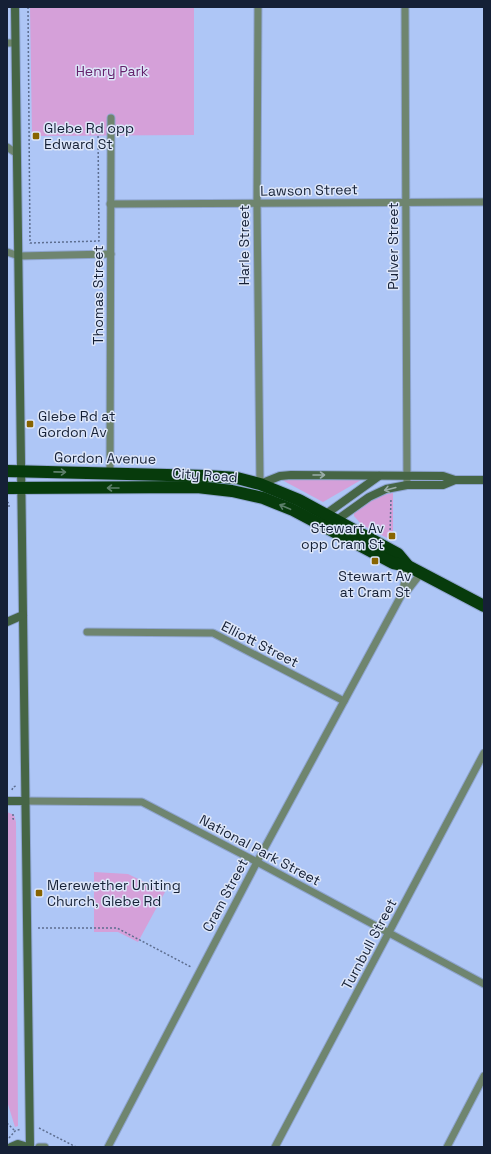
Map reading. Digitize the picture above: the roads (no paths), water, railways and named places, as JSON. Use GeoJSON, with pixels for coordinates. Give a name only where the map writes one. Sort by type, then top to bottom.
{"type":"FeatureCollection","features":[{"type":"Feature","properties":{"kind":"highway"},"geometry":{"type":"LineString","coordinates":[[7,471],[21,471]]}},
{"type":"Feature","properties":{"kind":"highway","name":"Gordon Avenue"},"geometry":{"type":"LineString","coordinates":[[21,471],[237,478],[260,484],[299,500],[398,554],[408,566]]}},
{"type":"Feature","properties":{"kind":"highway","name":"City Road"},"geometry":{"type":"LineString","coordinates":[[7,488],[215,488],[263,498],[326,526],[393,563],[408,566]]}},
{"type":"Feature","properties":{"kind":"highway"},"geometry":{"type":"LineString","coordinates":[[408,566],[484,606]]}},
{"type":"Feature","properties":{"kind":"main road"},"geometry":{"type":"LineString","coordinates":[[11,1147],[18,1144],[29,1147],[19,256],[11,43],[15,7]]}},
{"type":"Feature","properties":{"kind":"main road"},"geometry":{"type":"LineString","coordinates":[[260,484],[280,476],[291,475],[407,475],[443,476],[456,480],[484,480]]}},
{"type":"Feature","properties":{"kind":"main road"},"geometry":{"type":"LineString","coordinates":[[379,476],[326,514],[326,526],[338,521],[369,497],[386,489],[407,485],[443,484],[456,480]]}},
{"type":"Feature","properties":{"kind":"main road"},"geometry":{"type":"LineString","coordinates":[[7,622],[23,615]]}},
{"type":"Feature","properties":{"kind":"main road","name":"National Park Street"},"geometry":{"type":"LineString","coordinates":[[7,801],[25,801]]}},
{"type":"Feature","properties":{"kind":"street","name":"Harle Street"},"geometry":{"type":"LineString","coordinates":[[258,7],[257,203],[260,484]]}},
{"type":"Feature","properties":{"kind":"street","name":"Pulver Street"},"geometry":{"type":"LineString","coordinates":[[406,7],[405,201],[407,485]]}},
{"type":"Feature","properties":{"kind":"street","name":"Thomas Street"},"geometry":{"type":"LineString","coordinates":[[110,473],[111,118]]}},
{"type":"Feature","properties":{"kind":"street"},"geometry":{"type":"LineString","coordinates":[[7,147],[16,153]]}},
{"type":"Feature","properties":{"kind":"street","name":"Lawson Street"},"geometry":{"type":"LineString","coordinates":[[110,204],[405,201],[484,202]]}},
{"type":"Feature","properties":{"kind":"street"},"geometry":{"type":"LineString","coordinates":[[7,252],[19,256],[111,254]]}},
{"type":"Feature","properties":{"kind":"street","name":"Cram Street"},"geometry":{"type":"LineString","coordinates":[[108,1147],[257,862],[402,594],[408,566]]}},
{"type":"Feature","properties":{"kind":"street","name":"Cram Street"},"geometry":{"type":"LineString","coordinates":[[402,594],[407,591],[421,573]]}},
{"type":"Feature","properties":{"kind":"street","name":"Elliott Street"},"geometry":{"type":"LineString","coordinates":[[87,632],[213,633],[344,701]]}},
{"type":"Feature","properties":{"kind":"street","name":"Turnbull Street"},"geometry":{"type":"LineString","coordinates":[[275,1147],[484,753]]}},
{"type":"Feature","properties":{"kind":"street","name":"National Park Street"},"geometry":{"type":"LineString","coordinates":[[25,801],[142,802],[484,984]]}},
{"type":"Feature","properties":{"kind":"street"},"geometry":{"type":"LineString","coordinates":[[447,1147],[484,1076]]}},
{"type":"Feature","properties":{"kind":"street"},"geometry":{"type":"LineString","coordinates":[[39,1147],[45,1147]]}},
{"type":"Feature","properties":{"kind":"place","name":"Glebe Rd opp Edward St"},"geometry":{"type":"Point","coordinates":[36,136]}},
{"type":"Feature","properties":{"kind":"place","name":"Glebe Rd at Gordon Av"},"geometry":{"type":"Point","coordinates":[30,424]}},
{"type":"Feature","properties":{"kind":"place","name":"Stewart Av opp Cram St"},"geometry":{"type":"Point","coordinates":[392,536]}},
{"type":"Feature","properties":{"kind":"place","name":"Stewart Av at Cram St"},"geometry":{"type":"Point","coordinates":[375,561]}},
{"type":"Feature","properties":{"kind":"place","name":"Merewether Uniting Church, Glebe Rd"},"geometry":{"type":"Point","coordinates":[39,893]}},
{"type":"Feature","properties":{"kind":"park label","name":"Henry Park"},"geometry":{"type":"Point","coordinates":[112,71]}}]}
